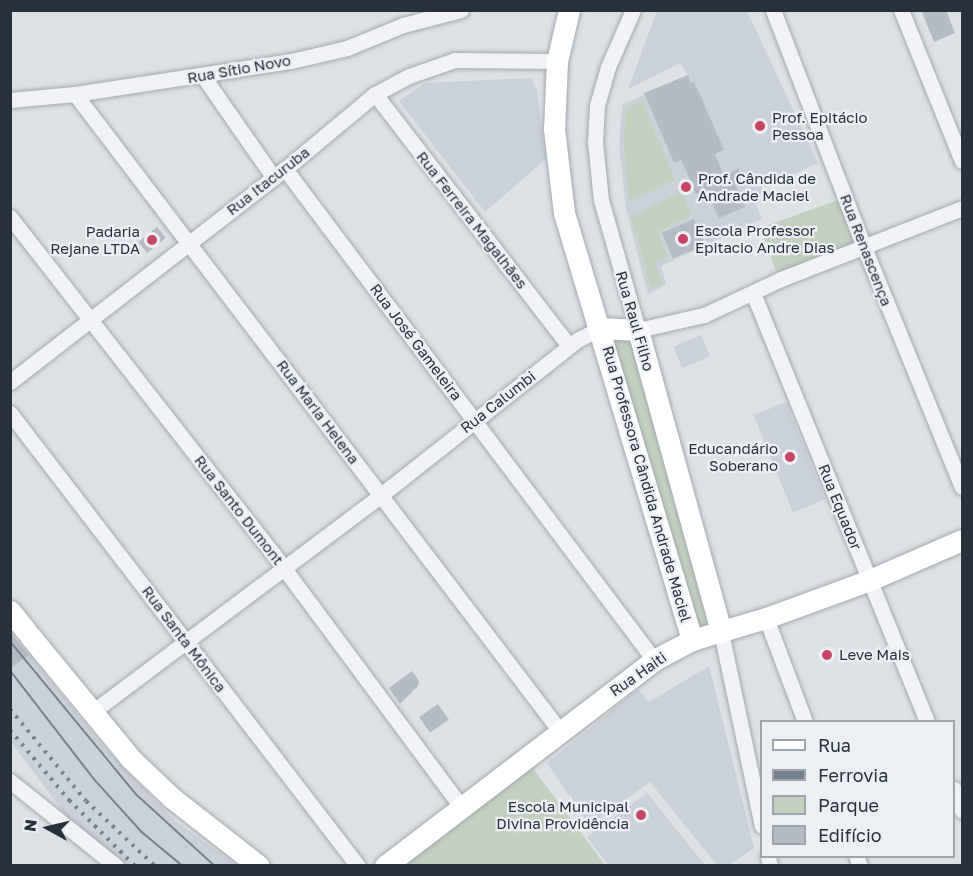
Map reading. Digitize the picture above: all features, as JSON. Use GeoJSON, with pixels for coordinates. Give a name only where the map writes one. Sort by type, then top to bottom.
{"type":"FeatureCollection","features":[{"type":"Feature","properties":{"kind":"street","name":"Rua Sítio Novo"},"geometry":{"type":"LineString","coordinates":[[10,100],[75,94],[203,76],[321,55],[403,25],[461,10]]}},
{"type":"Feature","properties":{"kind":"street","name":"Rua Professora Cândida Andrade Maciel"},"geometry":{"type":"LineString","coordinates":[[569,10],[557,61],[554,129],[561,195],[692,640]]}},
{"type":"Feature","properties":{"kind":"street","name":"Rua Raul Filho"},"geometry":{"type":"LineString","coordinates":[[633,10],[608,67],[597,105],[595,142],[601,200],[721,632]]}},
{"type":"Feature","properties":{"kind":"street","name":"Rua Renascença"},"geometry":{"type":"LineString","coordinates":[[773,10],[864,247],[963,488]]}},
{"type":"Feature","properties":{"kind":"street"},"geometry":{"type":"LineString","coordinates":[[901,10],[963,161]]}},
{"type":"Feature","properties":{"kind":"street","name":"Rua Itacuruba"},"geometry":{"type":"LineString","coordinates":[[10,382],[279,174],[375,94],[409,76],[455,60],[557,61]]}},
{"type":"Feature","properties":{"kind":"street","name":"Rua José Gameleira"},"geometry":{"type":"LineString","coordinates":[[203,76],[475,419],[654,660]]}},
{"type":"Feature","properties":{"kind":"street","name":"Rua Maria Helena"},"geometry":{"type":"LineString","coordinates":[[75,94],[560,731]]}},
{"type":"Feature","properties":{"kind":"street","name":"Rua Ferreira Magalhães"},"geometry":{"type":"LineString","coordinates":[[375,94],[569,346]]}},
{"type":"Feature","properties":{"kind":"street"},"geometry":{"type":"LineString","coordinates":[[601,328],[638,330],[686,321],[963,208]]}},
{"type":"Feature","properties":{"kind":"street","name":"Rua Santo Dumont"},"geometry":{"type":"LineString","coordinates":[[10,217],[284,567],[461,807]]}},
{"type":"Feature","properties":{"kind":"street","name":"Rua Equador"},"geometry":{"type":"LineString","coordinates":[[753,293],[926,720]]}},
{"type":"Feature","properties":{"kind":"street","name":"Rua Calumbi"},"geometry":{"type":"LineString","coordinates":[[91,713],[381,495],[569,346],[601,328]]}},
{"type":"Feature","properties":{"kind":"street","name":"Rua Santa Mônica"},"geometry":{"type":"LineString","coordinates":[[10,413],[358,866]]}},
{"type":"Feature","properties":{"kind":"street","name":"Rua Haiti"},"geometry":{"type":"LineString","coordinates":[[385,866],[654,660],[692,640],[766,618],[870,580],[963,540]]}},
{"type":"Feature","properties":{"kind":"street"},"geometry":{"type":"LineString","coordinates":[[10,611],[91,713],[172,798],[259,866]]}},
{"type":"Feature","properties":{"kind":"street"},"geometry":{"type":"LineString","coordinates":[[766,618],[804,720]]}},
{"type":"Feature","properties":{"kind":"street"},"geometry":{"type":"LineString","coordinates":[[721,632],[760,817]]}},
{"type":"Feature","properties":{"kind":"street"},"geometry":{"type":"LineString","coordinates":[[10,781],[116,866]]}},
{"type":"Feature","properties":{"kind":"street"},"geometry":{"type":"LineString","coordinates":[[955,791],[963,811]]}},
{"type":"Feature","properties":{"kind":"shaded area"},"geometry":{"type":"Polygon","coordinates":[[[657,11],[747,11],[818,163],[763,188],[756,205],[762,219],[661,266],[666,284],[648,295],[626,208],[619,146],[622,105],[688,75],[680,63],[628,89],[657,11]]]}},
{"type":"Feature","properties":{"kind":"shaded area"},"geometry":{"type":"Polygon","coordinates":[[[531,78],[537,90],[546,159],[485,212],[399,101],[425,83],[531,78]]]}},
{"type":"Feature","properties":{"kind":"shaded area"},"geometry":{"type":"Polygon","coordinates":[[[701,335],[710,356],[682,368],[673,347],[701,335]]]}},
{"type":"Feature","properties":{"kind":"shaded area","name":"Educandário Soberano"},"geometry":{"type":"Polygon","coordinates":[[[786,402],[825,499],[793,512],[754,415],[786,402]]]}},
{"type":"Feature","properties":{"kind":"shaded area"},"geometry":{"type":"Polygon","coordinates":[[[29,655],[104,747],[175,821],[237,865],[126,865],[70,821],[11,742],[11,669],[29,655]]]}},
{"type":"Feature","properties":{"kind":"shaded area"},"geometry":{"type":"Polygon","coordinates":[[[709,666],[754,848],[729,865],[717,865],[650,782],[590,826],[547,763],[638,689],[649,702],[709,666]]]}},
{"type":"Feature","properties":{"kind":"shaded area","name":"Escola Municipal Divina Providência"},"geometry":{"type":"Polygon","coordinates":[[[647,793],[705,865],[608,865],[587,837],[647,793]]]}},
{"type":"Feature","properties":{"kind":"green space"},"geometry":{"type":"Polygon","coordinates":[[[642,101],[675,180],[629,201],[624,145],[626,109],[642,101]]]}},
{"type":"Feature","properties":{"kind":"green space"},"geometry":{"type":"Polygon","coordinates":[[[682,192],[691,216],[658,232],[668,257],[655,262],[662,283],[651,288],[631,216],[682,192]]]}},
{"type":"Feature","properties":{"kind":"green space"},"geometry":{"type":"Polygon","coordinates":[[[846,197],[864,247],[779,278],[760,228],[846,197]]]}},
{"type":"Feature","properties":{"kind":"green space"},"geometry":{"type":"Polygon","coordinates":[[[620,330],[639,335],[721,632],[692,640],[607,344],[620,330]]]}},
{"type":"Feature","properties":{"kind":"green space"},"geometry":{"type":"Polygon","coordinates":[[[529,763],[605,865],[402,866],[529,763]]]}},
{"type":"Feature","properties":{"kind":"building"},"geometry":{"type":"Polygon","coordinates":[[[921,10],[946,10],[955,33],[934,42],[921,10]]]}},
{"type":"Feature","properties":{"kind":"building"},"geometry":{"type":"Polygon","coordinates":[[[688,75],[691,83],[694,81],[724,150],[715,154],[724,177],[739,168],[739,182],[735,184],[745,207],[719,218],[706,190],[696,194],[681,160],[674,163],[644,93],[688,75]]]}},
{"type":"Feature","properties":{"kind":"building","name":"Escola Professor Epitacio Andre Dias"},"geometry":{"type":"Polygon","coordinates":[[[694,219],[705,245],[673,258],[662,233],[694,219]]]}},
{"type":"Feature","properties":{"kind":"building","name":"Padaria Rejane LTDA"},"geometry":{"type":"Polygon","coordinates":[[[157,227],[166,238],[147,253],[138,242],[157,227]]]}},
{"type":"Feature","properties":{"kind":"building"},"geometry":{"type":"Polygon","coordinates":[[[10,632],[29,655],[10,669],[10,632]]]}},
{"type":"Feature","properties":{"kind":"building"},"geometry":{"type":"Polygon","coordinates":[[[412,671],[419,681],[418,686],[400,704],[389,688],[412,671]]]}},
{"type":"Feature","properties":{"kind":"building"},"geometry":{"type":"Polygon","coordinates":[[[438,704],[449,720],[430,733],[419,717],[438,704]]]}},
{"type":"Feature","properties":{"kind":"tram line"},"geometry":{"type":"LineString","coordinates":[[10,641],[136,794],[215,866]]}},
{"type":"Feature","properties":{"kind":"tram line"},"geometry":{"type":"LineString","coordinates":[[10,670],[95,780],[142,832],[183,866]]}},
{"type":"Feature","properties":{"kind":"railway"},"geometry":{"type":"LineString","coordinates":[[10,709],[86,801],[155,866]]}},
{"type":"Feature","properties":{"kind":"railway"},"geometry":{"type":"LineString","coordinates":[[10,730],[69,800],[135,866]]}},
{"type":"Feature","properties":{"kind":"place","name":"Prof. Epitácio Pessoa"},"geometry":{"type":"Point","coordinates":[760,126]}},
{"type":"Feature","properties":{"kind":"place","name":"Prof. Cândida de Andrade Maciel"},"geometry":{"type":"Point","coordinates":[686,187]}},
{"type":"Feature","properties":{"kind":"place","name":"Escola Professor Epitacio Andre Dias"},"geometry":{"type":"Point","coordinates":[683,239]}},
{"type":"Feature","properties":{"kind":"place","name":"Padaria Rejane LTDA"},"geometry":{"type":"Point","coordinates":[152,240]}},
{"type":"Feature","properties":{"kind":"place","name":"Educandário Soberano"},"geometry":{"type":"Point","coordinates":[790,457]}},
{"type":"Feature","properties":{"kind":"place","name":"Leve Mais"},"geometry":{"type":"Point","coordinates":[827,655]}},
{"type":"Feature","properties":{"kind":"place","name":"Escola Municipal Divina Providência"},"geometry":{"type":"Point","coordinates":[641,815]}}]}
